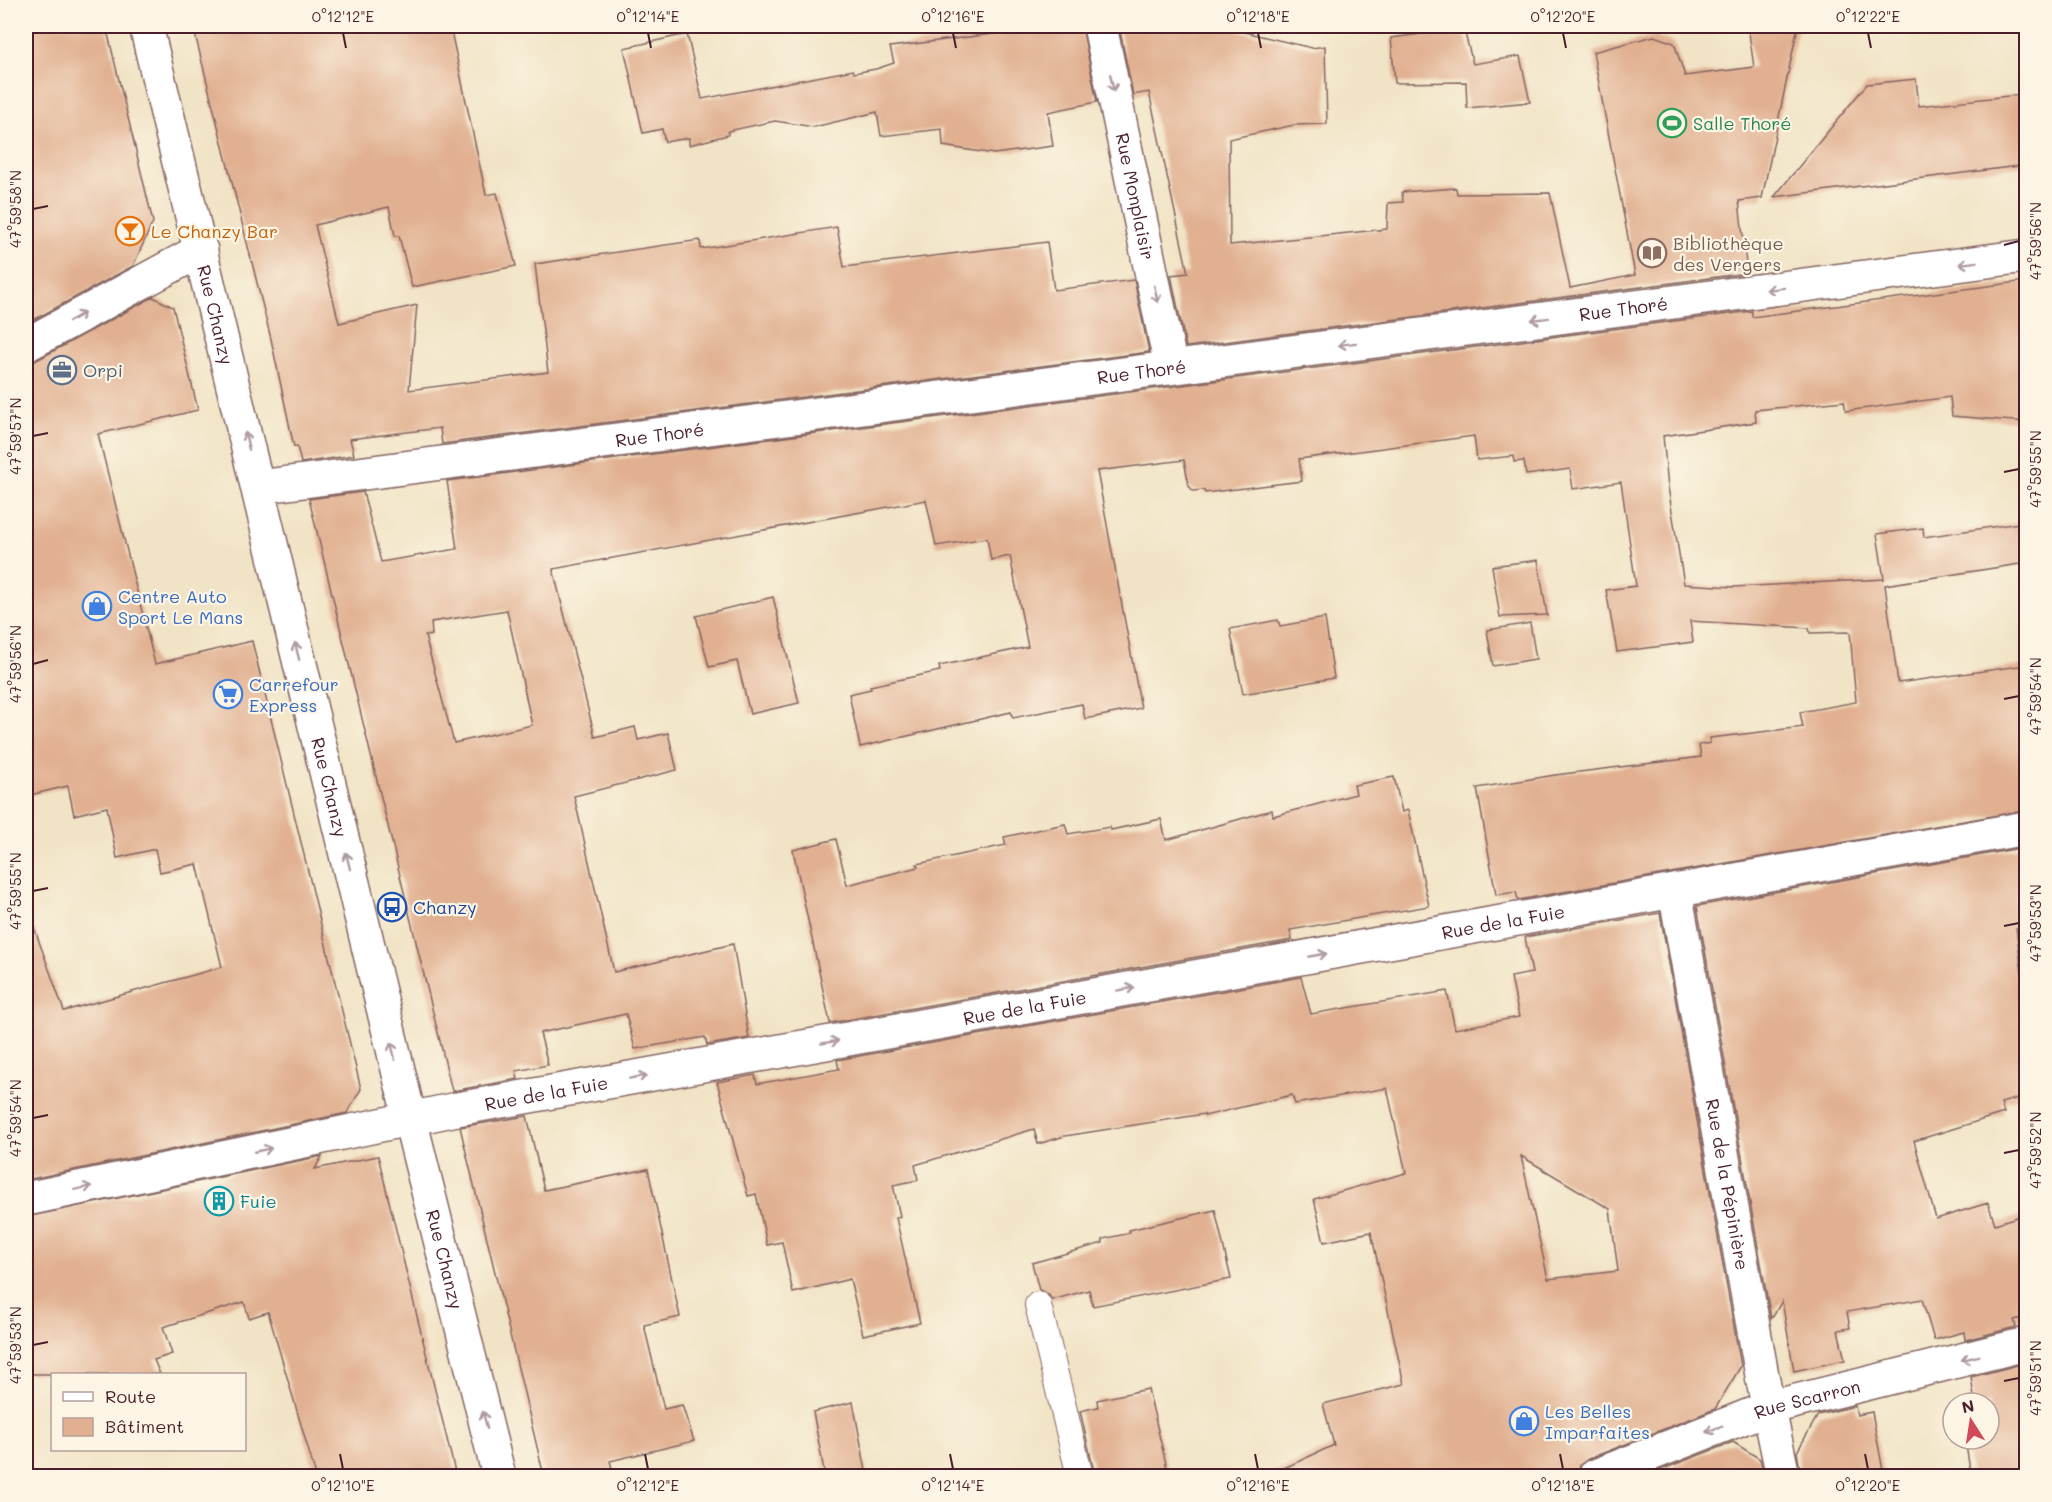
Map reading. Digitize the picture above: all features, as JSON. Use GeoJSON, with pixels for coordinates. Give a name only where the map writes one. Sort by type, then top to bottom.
{"type":"FeatureCollection","features":[{"type":"Feature","properties":{"kind":"street","name":"Rue Chanzy"},"geometry":{"type":"LineString","coordinates":[[146,26],[410,1119],[500,1476]]}},
{"type":"Feature","properties":{"kind":"street","name":"Rue Monplaisir"},"geometry":{"type":"LineString","coordinates":[[1100,26],[1172,367]]}},
{"type":"Feature","properties":{"kind":"street"},"geometry":{"type":"LineString","coordinates":[[26,345],[201,250]]}},
{"type":"Feature","properties":{"kind":"street","name":"Rue Thoré"},"geometry":{"type":"LineString","coordinates":[[258,486],[2026,256]]}},
{"type":"Feature","properties":{"kind":"street","name":"Rue de la Fuie"},"geometry":{"type":"LineString","coordinates":[[26,1199],[410,1119],[2026,828]]}},
{"type":"Feature","properties":{"kind":"street","name":"Rue de la Pépinière"},"geometry":{"type":"LineString","coordinates":[[1675,891],[1768,1408],[1783,1476]]}},
{"type":"Feature","properties":{"kind":"street","name":"Rue Scarron"},"geometry":{"type":"LineString","coordinates":[[1595,1476],[1768,1408],[2026,1344]]}},
{"type":"Feature","properties":{"kind":"lane"},"geometry":{"type":"LineString","coordinates":[[1038,1305],[1080,1476]]}},
{"type":"Feature","properties":{"kind":"building"},"geometry":{"type":"Polygon","coordinates":[[[26,26],[106,26],[153,222],[133,266],[26,324],[26,26]]]}},
{"type":"Feature","properties":{"kind":"building"},"geometry":{"type":"Polygon","coordinates":[[[193,26],[450,26],[486,195],[497,193],[516,266],[412,287],[399,236],[395,236],[389,207],[315,225],[339,323],[417,305],[409,390],[548,372],[535,264],[700,240],[701,249],[837,227],[844,267],[1047,242],[1054,290],[1134,280],[1149,352],[442,444],[440,428],[350,439],[354,455],[301,463],[297,446],[294,447],[271,339],[193,26]]]}},
{"type":"Feature","properties":{"kind":"building"},"geometry":{"type":"Polygon","coordinates":[[[998,26],[1082,26],[1097,102],[1048,112],[1053,146],[994,154],[943,146],[942,129],[881,136],[877,112],[814,127],[775,121],[728,131],[728,135],[689,145],[689,138],[665,142],[662,129],[643,133],[624,48],[687,34],[702,99],[853,70],[854,73],[876,69],[894,63],[890,47],[1000,33],[998,26]]]}},
{"type":"Feature","properties":{"kind":"building"},"geometry":{"type":"Polygon","coordinates":[[[1119,26],[1219,26],[1312,48],[1325,46],[1327,124],[1294,125],[1229,139],[1230,245],[1387,229],[1388,203],[1403,202],[1402,192],[1456,188],[1457,194],[1550,193],[1570,288],[1635,275],[1593,52],[1654,36],[1674,43],[1685,76],[1754,67],[1748,26],[1798,26],[1762,198],[1739,201],[1747,273],[1186,347],[1171,275],[1188,273],[1149,92],[1133,95],[1119,26]]]}},
{"type":"Feature","properties":{"kind":"building"},"geometry":{"type":"Polygon","coordinates":[[[1427,26],[1463,26],[1473,64],[1520,56],[1530,102],[1467,108],[1466,82],[1395,83],[1391,38],[1428,33],[1427,26]]]}},
{"type":"Feature","properties":{"kind":"building"},"geometry":{"type":"Polygon","coordinates":[[[1916,79],[1919,106],[2026,94],[2026,165],[1774,197],[1867,84],[1916,79]]]}},
{"type":"Feature","properties":{"kind":"building"},"geometry":{"type":"Polygon","coordinates":[[[2026,281],[2026,422],[1952,416],[1950,397],[1846,411],[1844,401],[1755,410],[1756,422],[1663,436],[1668,487],[1684,584],[1734,587],[1884,579],[1877,534],[1923,528],[1924,537],[2026,522],[2026,563],[1885,585],[1898,683],[2026,665],[2026,810],[1518,900],[1516,892],[1496,895],[1477,788],[1555,775],[1701,757],[1699,745],[1710,743],[1710,738],[1803,727],[1800,712],[1856,702],[1850,632],[1810,633],[1809,628],[1690,621],[1693,642],[1617,652],[1606,590],[1636,586],[1621,482],[1573,489],[1570,469],[1526,475],[1524,461],[1514,462],[1514,456],[1477,460],[1474,436],[1299,459],[1302,481],[1205,493],[1204,490],[1193,491],[1189,486],[1184,460],[1097,471],[1141,708],[1085,719],[1082,704],[1013,718],[1011,712],[860,747],[849,694],[871,689],[870,686],[940,671],[939,666],[1028,647],[1010,556],[991,560],[987,538],[936,546],[926,500],[553,569],[595,737],[635,727],[638,740],[668,733],[677,770],[574,796],[614,972],[733,944],[749,1038],[707,1045],[705,1037],[635,1049],[626,1014],[540,1033],[548,1065],[516,1071],[518,1079],[452,1091],[309,499],[363,492],[381,562],[457,549],[447,481],[1752,311],[1752,317],[2026,281]],[[507,610],[431,622],[432,635],[425,636],[454,743],[532,725],[507,610]]]}},
{"type":"Feature","properties":{"kind":"building"},"geometry":{"type":"Polygon","coordinates":[[[153,297],[173,307],[198,410],[98,434],[155,664],[252,641],[361,1089],[347,1113],[26,1180],[26,920],[31,919],[64,1011],[222,967],[197,864],[160,872],[155,849],[117,858],[107,807],[74,815],[68,786],[26,796],[26,364],[153,297]]]}},
{"type":"Feature","properties":{"kind":"building"},"geometry":{"type":"Polygon","coordinates":[[[1538,560],[1547,615],[1500,617],[1492,566],[1538,560]]]}},
{"type":"Feature","properties":{"kind":"building"},"geometry":{"type":"Polygon","coordinates":[[[773,597],[799,703],[750,714],[737,661],[709,667],[696,616],[773,597]]]}},
{"type":"Feature","properties":{"kind":"building"},"geometry":{"type":"Polygon","coordinates":[[[1325,618],[1334,678],[1243,694],[1230,629],[1278,620],[1280,626],[1325,618]]]}},
{"type":"Feature","properties":{"kind":"building"},"geometry":{"type":"Polygon","coordinates":[[[1530,623],[1536,659],[1493,666],[1487,630],[1530,623]]]}},
{"type":"Feature","properties":{"kind":"building"},"geometry":{"type":"Polygon","coordinates":[[[1394,777],[1402,812],[1408,810],[1429,906],[1290,930],[1292,940],[830,1023],[793,850],[836,839],[847,885],[918,867],[917,864],[1006,845],[1004,837],[1065,824],[1068,834],[1110,827],[1111,830],[1161,819],[1166,840],[1272,810],[1273,816],[1356,794],[1354,785],[1394,777]]]}},
{"type":"Feature","properties":{"kind":"building"},"geometry":{"type":"Polygon","coordinates":[[[2026,847],[2026,926],[2016,928],[2026,1003],[2026,1096],[2001,1103],[2004,1113],[1914,1141],[1936,1219],[1988,1203],[1995,1224],[2026,1214],[2026,1317],[2014,1320],[2016,1327],[1965,1340],[1964,1332],[1934,1340],[1922,1299],[1847,1312],[1850,1328],[1838,1330],[1845,1360],[1794,1371],[1782,1301],[1771,1319],[1697,906],[2026,847]]]}},
{"type":"Feature","properties":{"kind":"building"},"geometry":{"type":"Polygon","coordinates":[[[1660,913],[1741,1366],[1715,1409],[1588,1459],[1580,1465],[1577,1476],[1267,1476],[1334,1445],[1323,1404],[1404,1384],[1371,1232],[1324,1242],[1314,1199],[1406,1173],[1387,1088],[1295,1104],[1292,1095],[1205,1116],[1204,1114],[1065,1136],[1038,1144],[1034,1129],[915,1165],[918,1180],[893,1185],[900,1216],[896,1218],[920,1323],[863,1335],[850,1279],[793,1293],[782,1242],[767,1245],[756,1194],[748,1196],[717,1082],[755,1075],[757,1084],[839,1069],[837,1060],[1301,977],[1311,1014],[1447,991],[1455,1029],[1519,1017],[1511,977],[1532,973],[1525,937],[1660,913]],[[1521,1156],[1548,1279],[1618,1271],[1610,1209],[1521,1156]]]}},
{"type":"Feature","properties":{"kind":"building"},"geometry":{"type":"Polygon","coordinates":[[[527,1116],[544,1190],[648,1169],[680,1317],[644,1325],[664,1409],[682,1405],[694,1441],[610,1461],[614,1476],[544,1476],[460,1127],[527,1116]]]}},
{"type":"Feature","properties":{"kind":"building"},"geometry":{"type":"Polygon","coordinates":[[[322,1156],[315,1169],[378,1156],[456,1476],[316,1476],[268,1312],[249,1318],[244,1302],[163,1327],[172,1354],[154,1360],[160,1373],[26,1374],[26,1217],[322,1156]]]}},
{"type":"Feature","properties":{"kind":"building"},"geometry":{"type":"Polygon","coordinates":[[[1215,1210],[1231,1279],[1093,1306],[1089,1290],[1052,1300],[1048,1294],[1039,1290],[1032,1263],[1103,1243],[1103,1239],[1130,1233],[1129,1230],[1215,1210]]]}},
{"type":"Feature","properties":{"kind":"building"},"geometry":{"type":"Polygon","coordinates":[[[2022,1364],[2026,1391],[2026,1476],[1971,1476],[1967,1451],[2001,1451],[2001,1391],[1973,1391],[1971,1377],[2022,1364]]]}},
{"type":"Feature","properties":{"kind":"building"},"geometry":{"type":"Polygon","coordinates":[[[1148,1389],[1169,1476],[1095,1476],[1080,1411],[1098,1407],[1097,1400],[1148,1389]]]}},
{"type":"Feature","properties":{"kind":"building"},"geometry":{"type":"Polygon","coordinates":[[[853,1402],[867,1476],[825,1476],[813,1412],[853,1402]]]}},
{"type":"Feature","properties":{"kind":"building"},"geometry":{"type":"Polygon","coordinates":[[[1855,1406],[1857,1415],[1872,1412],[1884,1476],[1801,1476],[1797,1452],[1818,1415],[1855,1406]]]}},
{"type":"Feature","properties":{"kind":"building"},"geometry":{"type":"Polygon","coordinates":[[[1733,1442],[1760,1459],[1764,1476],[1645,1476],[1733,1442]]]}},
{"type":"Feature","properties":{"kind":"place","name":"Salle Thoré"},"geometry":{"type":"Point","coordinates":[1672,123]}},
{"type":"Feature","properties":{"kind":"place","name":"Le Chanzy Bar"},"geometry":{"type":"Point","coordinates":[130,231]}},
{"type":"Feature","properties":{"kind":"place","name":"Bibliothèque des Vergers"},"geometry":{"type":"Point","coordinates":[1652,253]}},
{"type":"Feature","properties":{"kind":"place","name":"Orpi"},"geometry":{"type":"Point","coordinates":[62,370]}},
{"type":"Feature","properties":{"kind":"place","name":"Centre Auto Sport Le Mans"},"geometry":{"type":"Point","coordinates":[97,606]}},
{"type":"Feature","properties":{"kind":"place","name":"Carrefour Express"},"geometry":{"type":"Point","coordinates":[228,694]}},
{"type":"Feature","properties":{"kind":"place","name":"Chanzy"},"geometry":{"type":"Point","coordinates":[392,907]}},
{"type":"Feature","properties":{"kind":"place","name":"Fuie"},"geometry":{"type":"Point","coordinates":[219,1201]}},
{"type":"Feature","properties":{"kind":"place","name":"Les Belles Imparfaites"},"geometry":{"type":"Point","coordinates":[1524,1421]}}]}
